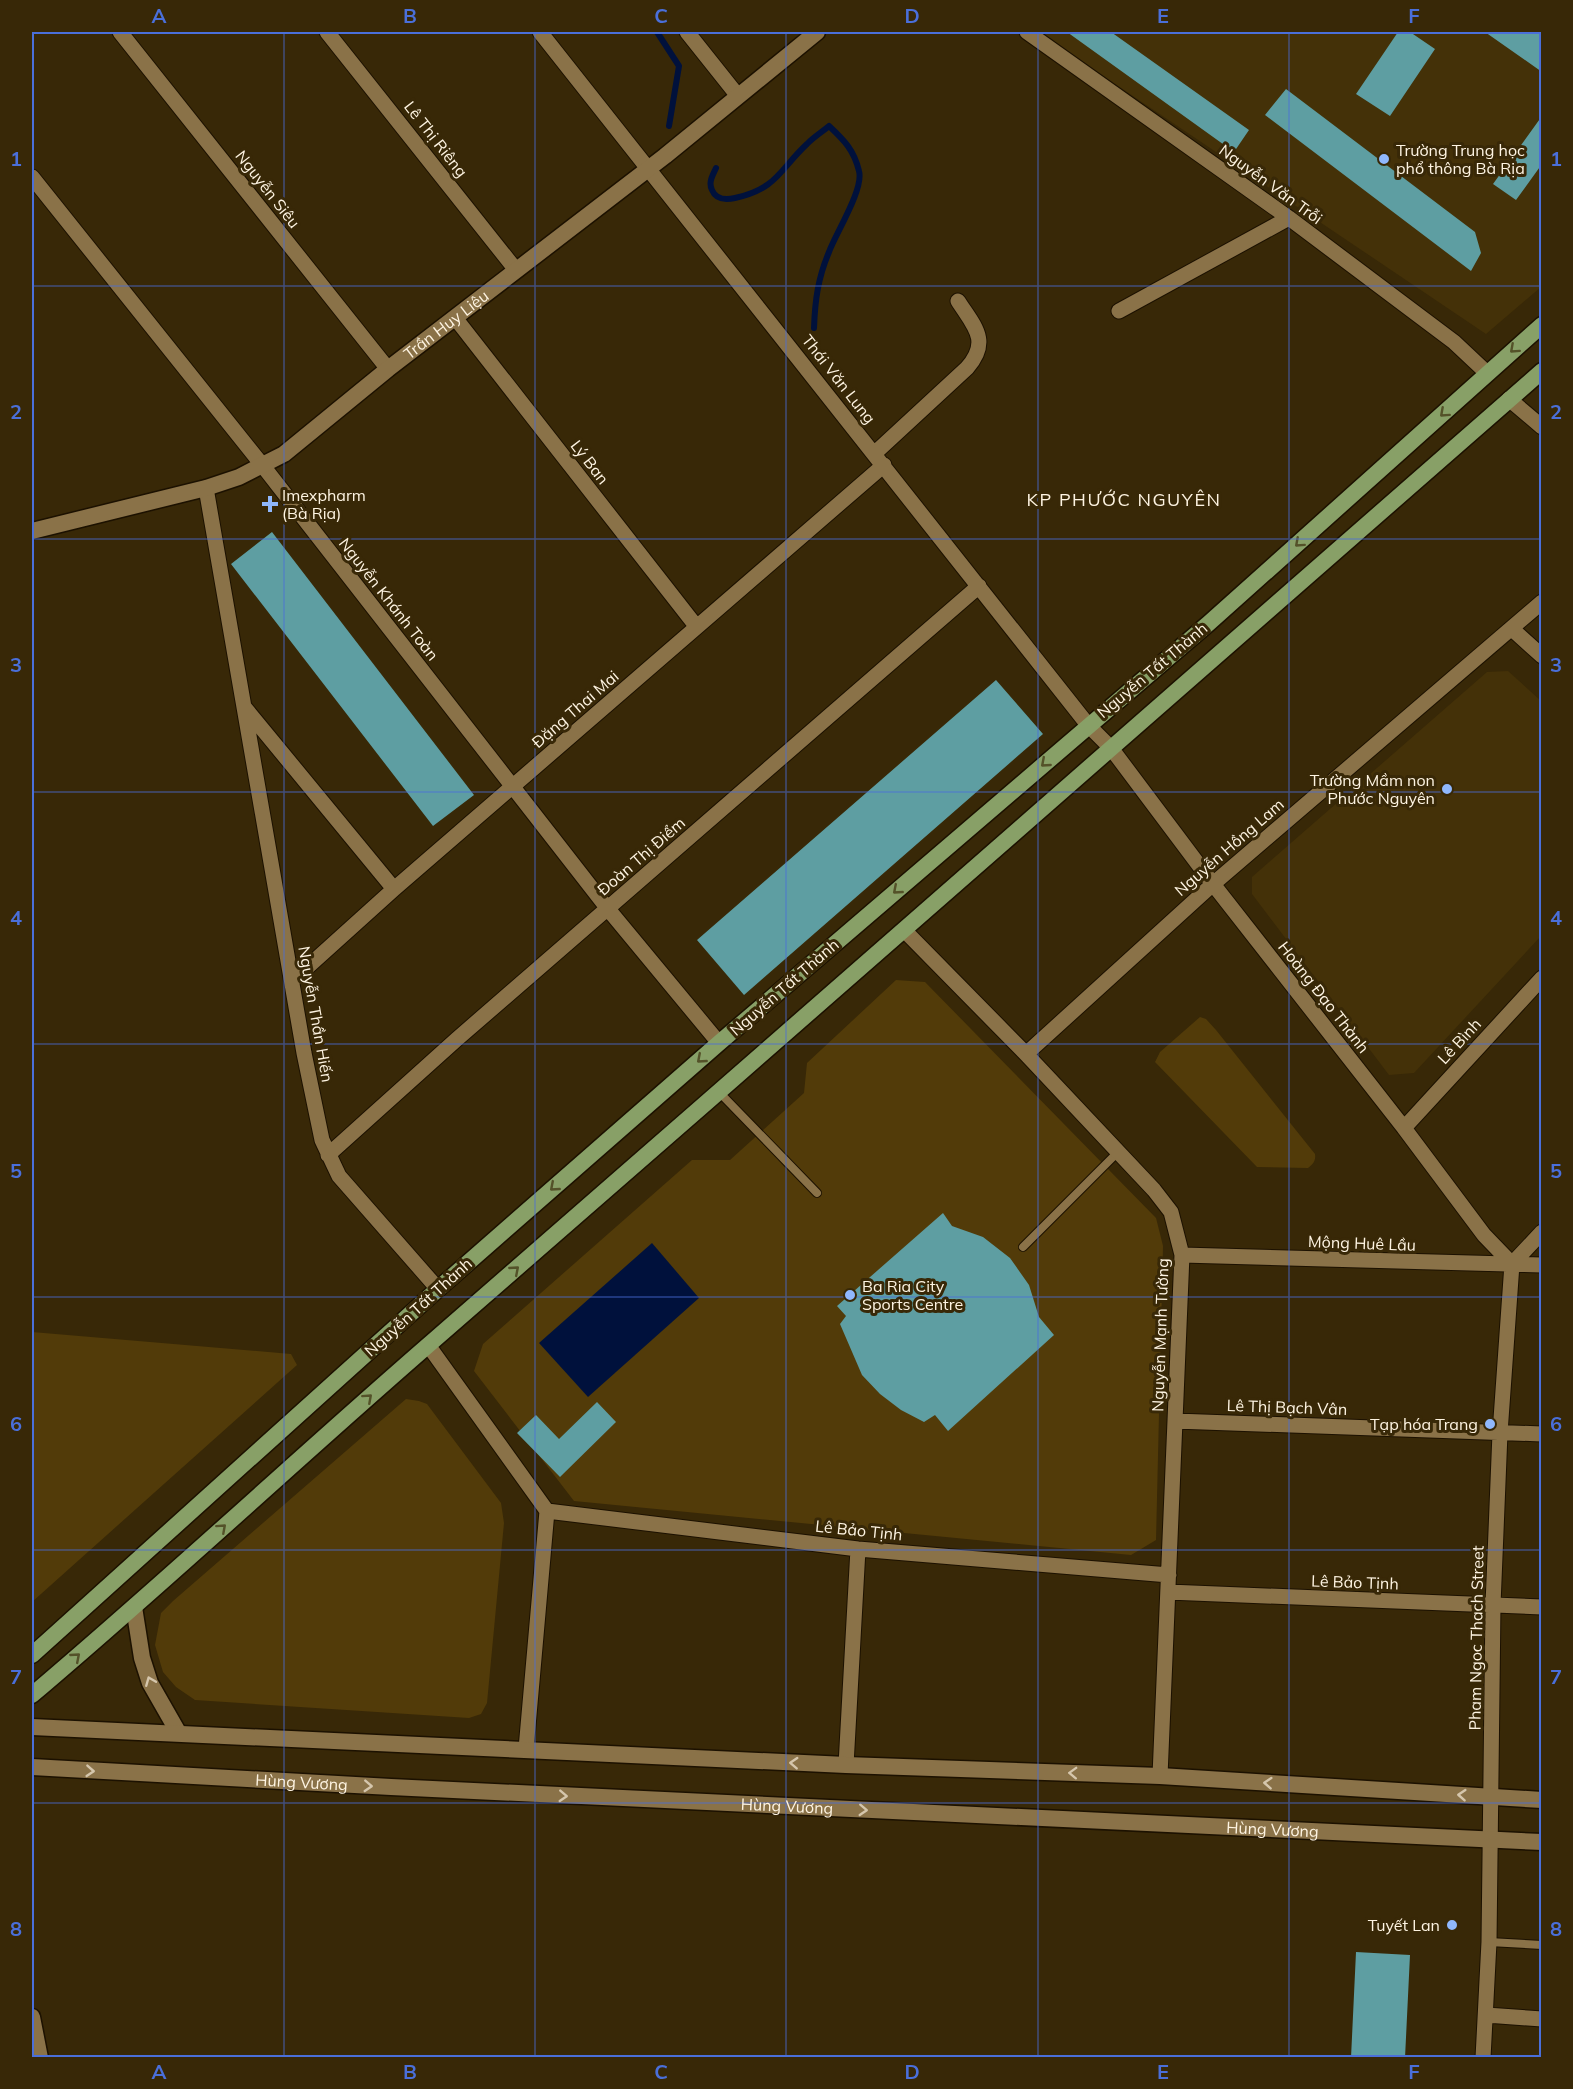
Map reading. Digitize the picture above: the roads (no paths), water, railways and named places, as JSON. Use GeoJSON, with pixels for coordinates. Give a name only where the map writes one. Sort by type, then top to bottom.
{"type":"FeatureCollection","features":[{"type":"Feature","properties":{"kind":"main road","name":"Trần Huy Liệu"},"geometry":{"type":"LineString","coordinates":[[32,531],[206,488],[239,477],[284,454],[388,369],[456,319],[817,32]]}},
{"type":"Feature","properties":{"kind":"main road","name":"Nguyễn Tất Thành"},"geometry":{"type":"LineString","coordinates":[[32,1655],[438,1289],[1088,724],[1209,623],[1542,325]]}},
{"type":"Feature","properties":{"kind":"main road","name":"Nguyễn Tất Thành"},"geometry":{"type":"LineString","coordinates":[[32,1695],[428,1345],[905,931],[1542,370]]}},
{"type":"Feature","properties":{"kind":"main road"},"geometry":{"type":"LineString","coordinates":[[134,1606],[137,1636],[150,1683],[178,1732]]}},
{"type":"Feature","properties":{"kind":"main road"},"geometry":{"type":"LineString","coordinates":[[32,1727],[178,1732],[846,1765],[1160,1776],[1542,1800]]}},
{"type":"Feature","properties":{"kind":"main road","name":"Hùng Vương"},"geometry":{"type":"LineString","coordinates":[[32,1767],[403,1788],[1542,1842]]}},
{"type":"Feature","properties":{"kind":"main road"},"geometry":{"type":"LineString","coordinates":[[32,2017],[40,2058]]}},
{"type":"Feature","properties":{"kind":"street","name":"Nguyễn Siêu"},"geometry":{"type":"LineString","coordinates":[[120,32],[388,369]]}},
{"type":"Feature","properties":{"kind":"street","name":"Lê Thị Riêng"},"geometry":{"type":"LineString","coordinates":[[327,32],[516,270]]}},
{"type":"Feature","properties":{"kind":"street","name":"Thái Văn Lung"},"geometry":{"type":"LineString","coordinates":[[540,32],[1088,724],[1111,748]]}},
{"type":"Feature","properties":{"kind":"street"},"geometry":{"type":"LineString","coordinates":[[687,32],[738,96]]}},
{"type":"Feature","properties":{"kind":"street","name":"Nguyễn Văn Trỗi"},"geometry":{"type":"LineString","coordinates":[[1027,32],[1289,218],[1454,342],[1487,374]]}},
{"type":"Feature","properties":{"kind":"street","name":"Nguyễn Khánh Toàn"},"geometry":{"type":"LineString","coordinates":[[32,177],[263,466],[608,909],[719,1043]]}},
{"type":"Feature","properties":{"kind":"street"},"geometry":{"type":"LineString","coordinates":[[1119,311],[1289,218]]}},
{"type":"Feature","properties":{"kind":"street","name":"Đặng Thai Mai"},"geometry":{"type":"LineString","coordinates":[[292,981],[696,627],[879,459],[978,354],[980,338],[958,301]]}},
{"type":"Feature","properties":{"kind":"street","name":"Lý Ban"},"geometry":{"type":"LineString","coordinates":[[456,319],[696,627]]}},
{"type":"Feature","properties":{"kind":"street"},"geometry":{"type":"LineString","coordinates":[[1509,399],[1542,428]]}},
{"type":"Feature","properties":{"kind":"street","name":"Nguyễn Thần Hiến"},"geometry":{"type":"LineString","coordinates":[[206,488],[322,1140],[339,1176],[438,1289]]}},
{"type":"Feature","properties":{"kind":"street","name":"Đoàn Thị Điểm"},"geometry":{"type":"LineString","coordinates":[[328,1155],[448,1047],[979,585]]}},
{"type":"Feature","properties":{"kind":"street","name":"Nguyễn Hồng Lam"},"geometry":{"type":"LineString","coordinates":[[1026,1054],[1213,884],[1542,602]]}},
{"type":"Feature","properties":{"kind":"street"},"geometry":{"type":"LineString","coordinates":[[1512,629],[1542,656]]}},
{"type":"Feature","properties":{"kind":"street","name":"Nguyễn Thần Hiến"},"geometry":{"type":"LineString","coordinates":[[244,706],[394,890]]}},
{"type":"Feature","properties":{"kind":"street","name":"Hoàng Đạo Thành"},"geometry":{"type":"LineString","coordinates":[[1111,748],[1484,1235],[1512,1264]]}},
{"type":"Feature","properties":{"kind":"street","name":"Nguyễn Mạnh Tường"},"geometry":{"type":"LineString","coordinates":[[905,931],[1026,1054],[1171,1212],[1182,1255],[1160,1776]]}},
{"type":"Feature","properties":{"kind":"street","name":"Lê Bình"},"geometry":{"type":"LineString","coordinates":[[1404,1128],[1542,978]]}},
{"type":"Feature","properties":{"kind":"street"},"geometry":{"type":"LineString","coordinates":[[1512,1264],[1542,1232]]}},
{"type":"Feature","properties":{"kind":"street","name":"Mộng Huê Lầu"},"geometry":{"type":"LineString","coordinates":[[1182,1255],[1542,1265]]}},
{"type":"Feature","properties":{"kind":"street","name":"Pham Ngoc Thach Street"},"geometry":{"type":"LineString","coordinates":[[1483,2058],[1489,1942],[1493,1605],[1500,1432],[1512,1264]]}},
{"type":"Feature","properties":{"kind":"street"},"geometry":{"type":"LineString","coordinates":[[428,1345],[547,1511],[526,1749]]}},
{"type":"Feature","properties":{"kind":"street","name":"Lê Thị Bạch Vân"},"geometry":{"type":"LineString","coordinates":[[1175,1421],[1542,1434]]}},
{"type":"Feature","properties":{"kind":"street","name":"Lê Bảo Tịnh"},"geometry":{"type":"LineString","coordinates":[[547,1511],[858,1549],[1168,1575]]}},
{"type":"Feature","properties":{"kind":"street"},"geometry":{"type":"LineString","coordinates":[[846,1765],[858,1549]]}},
{"type":"Feature","properties":{"kind":"street","name":"Lê Bảo Tịnh"},"geometry":{"type":"LineString","coordinates":[[1168,1592],[1542,1607]]}},
{"type":"Feature","properties":{"kind":"street"},"geometry":{"type":"LineString","coordinates":[[1486,2015],[1542,2019]]}},
{"type":"Feature","properties":{"kind":"lane"},"geometry":{"type":"LineString","coordinates":[[719,1092],[817,1193]]}},
{"type":"Feature","properties":{"kind":"lane"},"geometry":{"type":"LineString","coordinates":[[1023,1247],[1118,1152]]}},
{"type":"Feature","properties":{"kind":"lane"},"geometry":{"type":"LineString","coordinates":[[1489,1942],[1542,1945]]}},
{"type":"Feature","properties":{"kind":"water"},"geometry":{"type":"Polygon","coordinates":[[[652,1243],[699,1298],[588,1397],[539,1343],[652,1243]]]}},
{"type":"Feature","properties":{"kind":"waterway"},"geometry":{"type":"LineString","coordinates":[[657,32],[679,66],[669,126]]}},
{"type":"Feature","properties":{"kind":"waterway"},"geometry":{"type":"LineString","coordinates":[[716,168],[711,181],[712,190],[719,197],[732,199],[769,184],[807,144],[829,126],[851,151],[859,171],[857,189],[822,271],[816,299],[814,328]]}},
{"type":"Feature","properties":{"kind":"place","name":"Trường Trung học phổ thông Bà Rịa"},"geometry":{"type":"Point","coordinates":[1384,159]}},
{"type":"Feature","properties":{"kind":"place","name":"Imexpharm (Bà Rịa)"},"geometry":{"type":"Point","coordinates":[270,504]}},
{"type":"Feature","properties":{"kind":"place","name":"Trường Mầm non Phước Nguyên"},"geometry":{"type":"Point","coordinates":[1447,789]}},
{"type":"Feature","properties":{"kind":"place","name":"Ba Ria City Sports Centre"},"geometry":{"type":"Point","coordinates":[850,1295]}},
{"type":"Feature","properties":{"kind":"place","name":"Tạp hóa Trang"},"geometry":{"type":"Point","coordinates":[1490,1424]}},
{"type":"Feature","properties":{"kind":"place","name":"Tuyết Lan"},"geometry":{"type":"Point","coordinates":[1452,1925]}},
{"type":"Feature","properties":{"kind":"district","name":"KP PHƯỚC NGUYÊN"},"geometry":{"type":"Point","coordinates":[1124,499]}}]}
